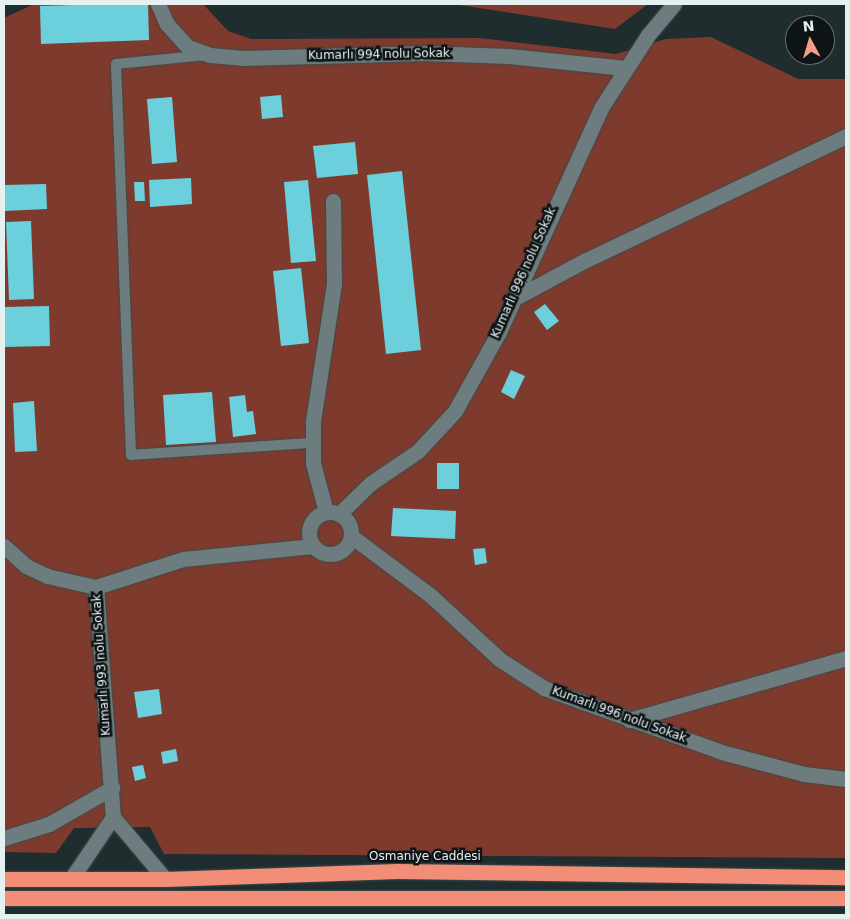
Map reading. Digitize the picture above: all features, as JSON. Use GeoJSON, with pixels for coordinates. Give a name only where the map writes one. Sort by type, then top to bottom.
{"type":"FeatureCollection","features":[{"type":"Feature","properties":{"kind":"highway","name":"Osmaniye Caddesi"},"geometry":{"type":"LineString","coordinates":[[4,879],[165,879],[397,871],[846,878]]}},
{"type":"Feature","properties":{"kind":"highway"},"geometry":{"type":"LineString","coordinates":[[4,898],[846,898]]}},
{"type":"Feature","properties":{"kind":"street","name":"Kumarlı 994 nolu Sokak"},"geometry":{"type":"LineString","coordinates":[[158,4],[167,24],[188,47],[210,55],[243,58],[425,53],[508,56],[625,68]]}},
{"type":"Feature","properties":{"kind":"street","name":"Kumarlı 996 nolu Sokak"},"geometry":{"type":"LineString","coordinates":[[333,513],[371,483],[418,451],[455,412],[513,299],[574,160],[625,68],[674,4]]}},
{"type":"Feature","properties":{"kind":"street"},"geometry":{"type":"LineString","coordinates":[[513,299],[846,136]]}},
{"type":"Feature","properties":{"kind":"street"},"geometry":{"type":"LineString","coordinates":[[96,587],[183,559],[313,546],[332,554],[345,548],[351,536],[348,523],[333,513],[318,487],[313,443],[316,390],[328,338],[334,284],[333,201]]}},
{"type":"Feature","properties":{"kind":"street"},"geometry":{"type":"LineString","coordinates":[[313,546],[310,525],[333,513]]}},
{"type":"Feature","properties":{"kind":"street","name":"Kumarlı 996 nolu Sokak"},"geometry":{"type":"LineString","coordinates":[[351,536],[430,595],[518,673],[572,700],[769,766],[846,779]]}},
{"type":"Feature","properties":{"kind":"street","name":"Kumarlı 993 nolu Sokak"},"geometry":{"type":"LineString","coordinates":[[4,546],[40,572],[96,587],[113,817]]}},
{"type":"Feature","properties":{"kind":"street"},"geometry":{"type":"LineString","coordinates":[[629,720],[846,658]]}},
{"type":"Feature","properties":{"kind":"street"},"geometry":{"type":"LineString","coordinates":[[4,838],[49,824],[112,788]]}},
{"type":"Feature","properties":{"kind":"street"},"geometry":{"type":"LineString","coordinates":[[71,879],[113,817],[165,879]]}},
{"type":"Feature","properties":{"kind":"lane"},"geometry":{"type":"LineString","coordinates":[[210,55],[116,64],[131,456],[313,443]]}},
{"type":"Feature","properties":{"kind":"shaded area"},"geometry":{"type":"Polygon","coordinates":[[[34,4],[203,4],[228,31],[251,39],[479,38],[616,54],[666,39],[711,37],[798,79],[846,79],[846,858],[164,854],[150,827],[74,828],[56,853],[4,852],[4,18],[34,4]]]}},
{"type":"Feature","properties":{"kind":"shaded area"},"geometry":{"type":"Polygon","coordinates":[[[453,4],[648,4],[615,29],[453,4]]]}},
{"type":"Feature","properties":{"kind":"building"},"geometry":{"type":"Polygon","coordinates":[[[148,4],[149,40],[41,44],[40,6],[148,4]]]}},
{"type":"Feature","properties":{"kind":"building"},"geometry":{"type":"Polygon","coordinates":[[[281,95],[283,117],[262,119],[260,97],[281,95]]]}},
{"type":"Feature","properties":{"kind":"building"},"geometry":{"type":"Polygon","coordinates":[[[172,97],[177,162],[152,164],[147,99],[172,97]]]}},
{"type":"Feature","properties":{"kind":"building"},"geometry":{"type":"Polygon","coordinates":[[[355,142],[358,174],[317,178],[313,146],[355,142]]]}},
{"type":"Feature","properties":{"kind":"building"},"geometry":{"type":"Polygon","coordinates":[[[402,171],[421,350],[386,354],[367,175],[402,171]]]}},
{"type":"Feature","properties":{"kind":"building"},"geometry":{"type":"Polygon","coordinates":[[[191,178],[192,204],[150,207],[149,180],[191,178]]]}},
{"type":"Feature","properties":{"kind":"building"},"geometry":{"type":"Polygon","coordinates":[[[308,180],[316,261],[291,263],[284,182],[308,180]]]}},
{"type":"Feature","properties":{"kind":"building"},"geometry":{"type":"Polygon","coordinates":[[[134,182],[144,182],[145,201],[135,201],[134,182]]]}},
{"type":"Feature","properties":{"kind":"building"},"geometry":{"type":"Polygon","coordinates":[[[46,184],[47,209],[4,211],[4,185],[46,184]]]}},
{"type":"Feature","properties":{"kind":"building"},"geometry":{"type":"Polygon","coordinates":[[[31,221],[34,299],[9,300],[6,222],[31,221]]]}},
{"type":"Feature","properties":{"kind":"building"},"geometry":{"type":"Polygon","coordinates":[[[301,268],[309,343],[281,346],[273,271],[301,268]]]}},
{"type":"Feature","properties":{"kind":"building"},"geometry":{"type":"Polygon","coordinates":[[[545,304],[559,321],[547,330],[534,312],[545,304]]]}},
{"type":"Feature","properties":{"kind":"building"},"geometry":{"type":"Polygon","coordinates":[[[49,306],[50,346],[4,347],[4,307],[49,306]]]}},
{"type":"Feature","properties":{"kind":"building"},"geometry":{"type":"Polygon","coordinates":[[[511,370],[525,376],[514,399],[501,392],[511,370]]]}},
{"type":"Feature","properties":{"kind":"building"},"geometry":{"type":"Polygon","coordinates":[[[212,392],[216,442],[166,445],[163,395],[212,392]]]}},
{"type":"Feature","properties":{"kind":"building"},"geometry":{"type":"Polygon","coordinates":[[[245,395],[247,412],[253,411],[256,434],[233,437],[229,397],[245,395]]]}},
{"type":"Feature","properties":{"kind":"building"},"geometry":{"type":"Polygon","coordinates":[[[34,401],[37,451],[15,452],[13,403],[34,401]]]}},
{"type":"Feature","properties":{"kind":"building"},"geometry":{"type":"Polygon","coordinates":[[[437,463],[459,463],[459,489],[437,489],[437,463]]]}},
{"type":"Feature","properties":{"kind":"building"},"geometry":{"type":"Polygon","coordinates":[[[393,508],[456,511],[455,539],[391,536],[393,508]]]}},
{"type":"Feature","properties":{"kind":"building"},"geometry":{"type":"Polygon","coordinates":[[[485,548],[487,563],[475,565],[473,549],[485,548]]]}},
{"type":"Feature","properties":{"kind":"building"},"geometry":{"type":"Polygon","coordinates":[[[159,689],[162,714],[138,718],[134,692],[159,689]]]}},
{"type":"Feature","properties":{"kind":"building"},"geometry":{"type":"Polygon","coordinates":[[[176,749],[178,761],[163,764],[161,752],[176,749]]]}},
{"type":"Feature","properties":{"kind":"building"},"geometry":{"type":"Polygon","coordinates":[[[143,765],[146,778],[135,781],[132,767],[143,765]]]}}]}
